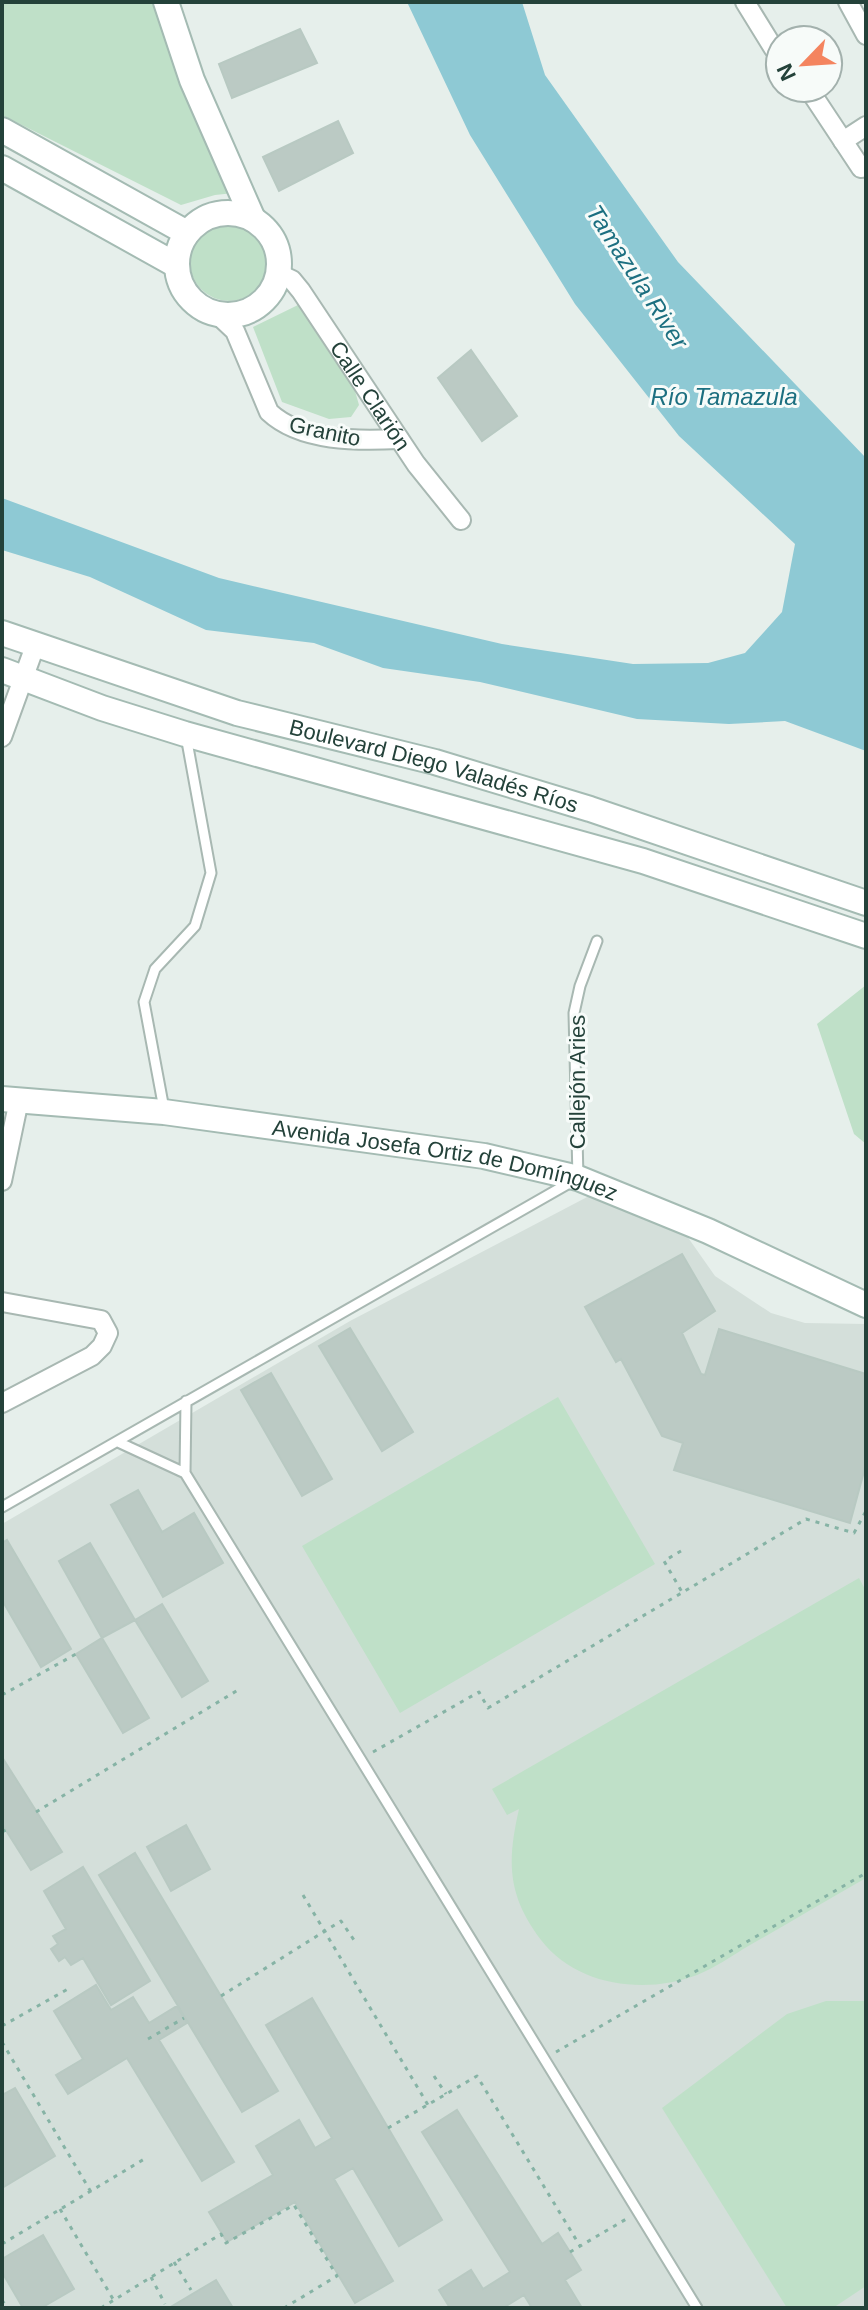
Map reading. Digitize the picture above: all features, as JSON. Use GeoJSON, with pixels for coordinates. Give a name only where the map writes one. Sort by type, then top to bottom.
{"type":"FeatureCollection","features":[{"type":"Feature","properties":{"kind":"street"},"geometry":{"type":"LineString","coordinates":[[166,2],[192,80],[253,219],[275,242],[279,274],[263,303],[250,312],[218,315],[190,300],[181,286],[176,265],[179,248],[187,233],[206,217],[221,213],[253,219]]}},
{"type":"Feature","properties":{"kind":"street"},"geometry":{"type":"LineString","coordinates":[[745,2],[764,33]]}},
{"type":"Feature","properties":{"kind":"street"},"geometry":{"type":"LineString","coordinates":[[848,2],[863,24]]}},
{"type":"Feature","properties":{"kind":"street"},"geometry":{"type":"LineString","coordinates":[[819,104],[861,168]]}},
{"type":"Feature","properties":{"kind":"street"},"geometry":{"type":"LineString","coordinates":[[843,141],[866,126]]}},
{"type":"Feature","properties":{"kind":"street"},"geometry":{"type":"LineString","coordinates":[[2,130],[187,233]]}},
{"type":"Feature","properties":{"kind":"street"},"geometry":{"type":"LineString","coordinates":[[2,168],[176,265]]}},
{"type":"Feature","properties":{"kind":"street","name":"Calle Clarión"},"geometry":{"type":"LineString","coordinates":[[279,274],[292,280],[301,291],[399,439],[461,520]]}},
{"type":"Feature","properties":{"kind":"street","name":"Granito"},"geometry":{"type":"LineString","coordinates":[[218,315],[235,331],[269,412],[280,422],[358,441],[399,439]]}},
{"type":"Feature","properties":{"kind":"street","name":"Boulevard Diego Valadés Ríos"},"geometry":{"type":"LineString","coordinates":[[2,633],[237,713],[435,762],[590,809],[866,903]]}},
{"type":"Feature","properties":{"kind":"street"},"geometry":{"type":"LineString","coordinates":[[2,737],[12,675],[35,646]]}},
{"type":"Feature","properties":{"kind":"street","name":"Boulevard Diego Valadés Ríos"},"geometry":{"type":"LineString","coordinates":[[12,675],[185,734],[643,861],[866,936]]}},
{"type":"Feature","properties":{"kind":"street"},"geometry":{"type":"LineString","coordinates":[[2,1181],[10,1099]]}},
{"type":"Feature","properties":{"kind":"street","name":"Avenida Josefa Ortiz de Domínguez"},"geometry":{"type":"LineString","coordinates":[[10,1099],[164,1112],[484,1156],[578,1178],[708,1231],[866,1305]]}},
{"type":"Feature","properties":{"kind":"street"},"geometry":{"type":"LineString","coordinates":[[2,1302],[101,1320],[106,1326],[107,1340],[92,1356],[2,1403]]}},
{"type":"Feature","properties":{"kind":"lane"},"geometry":{"type":"LineString","coordinates":[[164,1112],[144,1002],[155,969],[195,926],[211,873],[185,734]]}},
{"type":"Feature","properties":{"kind":"lane","name":"Callejón Aries"},"geometry":{"type":"LineString","coordinates":[[578,1178],[574,1013],[597,941]]}},
{"type":"Feature","properties":{"kind":"lane"},"geometry":{"type":"LineString","coordinates":[[2,1507],[578,1178]]}},
{"type":"Feature","properties":{"kind":"lane"},"geometry":{"type":"LineString","coordinates":[[186,1401],[185,1473],[363,1758],[697,2308]]}},
{"type":"Feature","properties":{"kind":"lane"},"geometry":{"type":"LineString","coordinates":[[118,1442],[185,1473]]}},
{"type":"Feature","properties":{"kind":"path"},"geometry":{"type":"LineString","coordinates":[[363,1758],[479,1692],[488,1708],[806,1519],[854,1533],[866,1511]]}},
{"type":"Feature","properties":{"kind":"path"},"geometry":{"type":"LineString","coordinates":[[681,1551],[664,1561],[683,1592]]}},
{"type":"Feature","properties":{"kind":"path"},"geometry":{"type":"LineString","coordinates":[[2,1695],[76,1654]]}},
{"type":"Feature","properties":{"kind":"path"},"geometry":{"type":"LineString","coordinates":[[36,1812],[238,1690]]}},
{"type":"Feature","properties":{"kind":"path"},"geometry":{"type":"LineString","coordinates":[[546,2058],[866,1873]]}},
{"type":"Feature","properties":{"kind":"path"},"geometry":{"type":"LineString","coordinates":[[303,1895],[428,2105]]}},
{"type":"Feature","properties":{"kind":"path"},"geometry":{"type":"LineString","coordinates":[[221,1996],[341,1921],[354,1940]]}},
{"type":"Feature","properties":{"kind":"path"},"geometry":{"type":"LineString","coordinates":[[2,2026],[68,1989]]}},
{"type":"Feature","properties":{"kind":"path"},"geometry":{"type":"LineString","coordinates":[[148,2039],[184,2018]]}},
{"type":"Feature","properties":{"kind":"path"},"geometry":{"type":"LineString","coordinates":[[2,2042],[91,2192]]}},
{"type":"Feature","properties":{"kind":"path"},"geometry":{"type":"LineString","coordinates":[[434,2076],[446,2094]]}},
{"type":"Feature","properties":{"kind":"path"},"geometry":{"type":"LineString","coordinates":[[388,2128],[477,2076],[580,2246]]}},
{"type":"Feature","properties":{"kind":"path"},"geometry":{"type":"LineString","coordinates":[[3,2242],[146,2158]]}},
{"type":"Feature","properties":{"kind":"path"},"geometry":{"type":"LineString","coordinates":[[101,2308],[221,2234],[226,2243],[294,2204],[337,2276],[284,2308]]}},
{"type":"Feature","properties":{"kind":"path"},"geometry":{"type":"LineString","coordinates":[[60,2209],[114,2300]]}},
{"type":"Feature","properties":{"kind":"path"},"geometry":{"type":"LineString","coordinates":[[570,2252],[638,2212]]}},
{"type":"Feature","properties":{"kind":"path"},"geometry":{"type":"LineString","coordinates":[[174,2262],[191,2290]]}},
{"type":"Feature","properties":{"kind":"path"},"geometry":{"type":"LineString","coordinates":[[151,2277],[165,2304]]}},
{"type":"Feature","properties":{"kind":"path"},"geometry":{"type":"LineString","coordinates":[[2,2300],[7,2308]]}},
{"type":"Feature","properties":{"kind":"shaded area"},"geometry":{"type":"Polygon","coordinates":[[[591,1195],[682,1229],[715,1276],[771,1313],[805,1323],[866,1324],[866,2308],[2,2308],[2,1524],[350,1321],[591,1195]]]}},
{"type":"Feature","properties":{"kind":"green space"},"geometry":{"type":"Polygon","coordinates":[[[2,2],[166,2],[234,193],[181,205],[2,115],[2,2]]]}},
{"type":"Feature","properties":{"kind":"green space"},"geometry":{"type":"Polygon","coordinates":[[[229,223],[244,226],[256,235],[265,247],[268,262],[265,277],[256,289],[244,298],[229,301],[214,298],[202,289],[193,277],[190,262],[193,247],[202,235],[214,226],[229,223]]]}},
{"type":"Feature","properties":{"kind":"green space"},"geometry":{"type":"Polygon","coordinates":[[[298,305],[355,391],[359,405],[351,417],[329,419],[282,402],[253,327],[298,305]]]}},
{"type":"Feature","properties":{"kind":"green space"},"geometry":{"type":"Polygon","coordinates":[[[866,985],[866,1144],[854,1134],[817,1024],[866,985]]]}},
{"type":"Feature","properties":{"kind":"green space"},"geometry":{"type":"Polygon","coordinates":[[[558,1397],[655,1564],[400,1713],[302,1546],[558,1397]]]}},
{"type":"Feature","properties":{"kind":"green space"},"geometry":{"type":"Polygon","coordinates":[[[859,1578],[866,1591],[866,1878],[710,1969],[677,1981],[634,1985],[613,1982],[592,1977],[556,1956],[530,1924],[516,1893],[512,1862],[519,1809],[507,1815],[492,1789],[859,1578]]]}},
{"type":"Feature","properties":{"kind":"green space"},"geometry":{"type":"Polygon","coordinates":[[[826,2001],[866,2001],[866,2286],[833,2308],[787,2308],[662,2108],[787,2014],[826,2001]]]}},
{"type":"Feature","properties":{"kind":"water"},"geometry":{"type":"Polygon","coordinates":[[[407,2],[522,2],[545,75],[678,262],[866,458],[866,751],[785,721],[729,724],[637,719],[480,682],[383,668],[314,643],[206,630],[90,577],[2,550],[2,498],[219,578],[502,644],[633,664],[708,663],[745,653],[782,612],[795,544],[679,436],[575,304],[470,135],[407,2]]]}},
{"type":"Feature","properties":{"kind":"building"},"geometry":{"type":"Polygon","coordinates":[[[300,29],[317,63],[232,98],[219,64],[300,29]]]}},
{"type":"Feature","properties":{"kind":"building"},"geometry":{"type":"Polygon","coordinates":[[[338,121],[353,153],[279,191],[263,157],[338,121]]]}},
{"type":"Feature","properties":{"kind":"building"},"geometry":{"type":"Polygon","coordinates":[[[471,350],[517,416],[482,441],[438,378],[471,350]]]}},
{"type":"Feature","properties":{"kind":"building"},"geometry":{"type":"Polygon","coordinates":[[[682,1254],[715,1311],[682,1333],[701,1374],[705,1375],[719,1329],[866,1374],[866,1464],[850,1523],[674,1470],[683,1443],[662,1436],[621,1359],[616,1362],[585,1307],[682,1254]]]}},
{"type":"Feature","properties":{"kind":"building"},"geometry":{"type":"Polygon","coordinates":[[[350,1328],[413,1432],[382,1451],[319,1346],[350,1328]]]}},
{"type":"Feature","properties":{"kind":"building"},"geometry":{"type":"Polygon","coordinates":[[[271,1373],[332,1479],[302,1496],[241,1390],[271,1373]]]}},
{"type":"Feature","properties":{"kind":"building"},"geometry":{"type":"Polygon","coordinates":[[[138,1490],[162,1532],[194,1513],[223,1563],[163,1597],[111,1505],[138,1490]]]}},
{"type":"Feature","properties":{"kind":"building"},"geometry":{"type":"Polygon","coordinates":[[[7,1540],[71,1649],[41,1667],[2,1600],[2,1543],[7,1540]]]}},
{"type":"Feature","properties":{"kind":"building"},"geometry":{"type":"Polygon","coordinates":[[[90,1543],[135,1620],[102,1638],[59,1561],[90,1543]]]}},
{"type":"Feature","properties":{"kind":"building"},"geometry":{"type":"Polygon","coordinates":[[[162,1604],[208,1681],[182,1697],[135,1620],[162,1604]]]}},
{"type":"Feature","properties":{"kind":"building"},"geometry":{"type":"Polygon","coordinates":[[[102,1638],[149,1718],[123,1733],[76,1654],[102,1638]]]}},
{"type":"Feature","properties":{"kind":"building"},"geometry":{"type":"Polygon","coordinates":[[[2,1757],[62,1852],[31,1870],[2,1824],[2,1757]]]}},
{"type":"Feature","properties":{"kind":"building"},"geometry":{"type":"Polygon","coordinates":[[[186,1825],[210,1869],[171,1891],[147,1847],[186,1825]]]}},
{"type":"Feature","properties":{"kind":"building"},"geometry":{"type":"Polygon","coordinates":[[[135,1853],[278,2091],[242,2112],[99,1875],[135,1853]]]}},
{"type":"Feature","properties":{"kind":"building"},"geometry":{"type":"Polygon","coordinates":[[[83,1867],[150,1981],[111,2005],[83,1958],[71,1965],[65,1957],[59,1961],[51,1949],[58,1944],[53,1936],[66,1929],[44,1891],[83,1867]]]}},
{"type":"Feature","properties":{"kind":"building"},"geometry":{"type":"Polygon","coordinates":[[[96,1985],[111,2010],[133,1997],[149,2023],[177,2006],[187,2023],[159,2040],[234,2162],[202,2181],[127,2058],[68,2094],[56,2075],[83,2059],[54,2011],[96,1985]]]}},
{"type":"Feature","properties":{"kind":"building"},"geometry":{"type":"Polygon","coordinates":[[[312,1998],[442,2220],[399,2246],[353,2168],[334,2179],[393,2281],[355,2303],[295,2202],[227,2242],[209,2212],[273,2175],[256,2146],[299,2120],[315,2148],[332,2138],[266,2025],[312,1998]]]}},
{"type":"Feature","properties":{"kind":"building"},"geometry":{"type":"Polygon","coordinates":[[[15,2088],[55,2156],[2,2188],[2,2095],[15,2088]]]}},
{"type":"Feature","properties":{"kind":"building"},"geometry":{"type":"Polygon","coordinates":[[[457,2110],[542,2244],[558,2233],[570,2252],[581,2270],[565,2280],[582,2308],[532,2308],[524,2295],[503,2308],[450,2308],[439,2290],[471,2270],[483,2289],[510,2272],[422,2132],[457,2110]]]}},
{"type":"Feature","properties":{"kind":"building"},"geometry":{"type":"Polygon","coordinates":[[[43,2235],[74,2289],[41,2308],[23,2308],[2,2272],[2,2259],[43,2235]]]}},
{"type":"Feature","properties":{"kind":"building"},"geometry":{"type":"Polygon","coordinates":[[[216,2280],[233,2308],[169,2308],[216,2280]]]}},
{"type":"Feature","properties":{"kind":"water label","name":"Tamazula River"},"geometry":{"type":"Point","coordinates":[637,277]}},
{"type":"Feature","properties":{"kind":"water label","name":"Río Tamazula"},"geometry":{"type":"Point","coordinates":[724,397]}}]}
